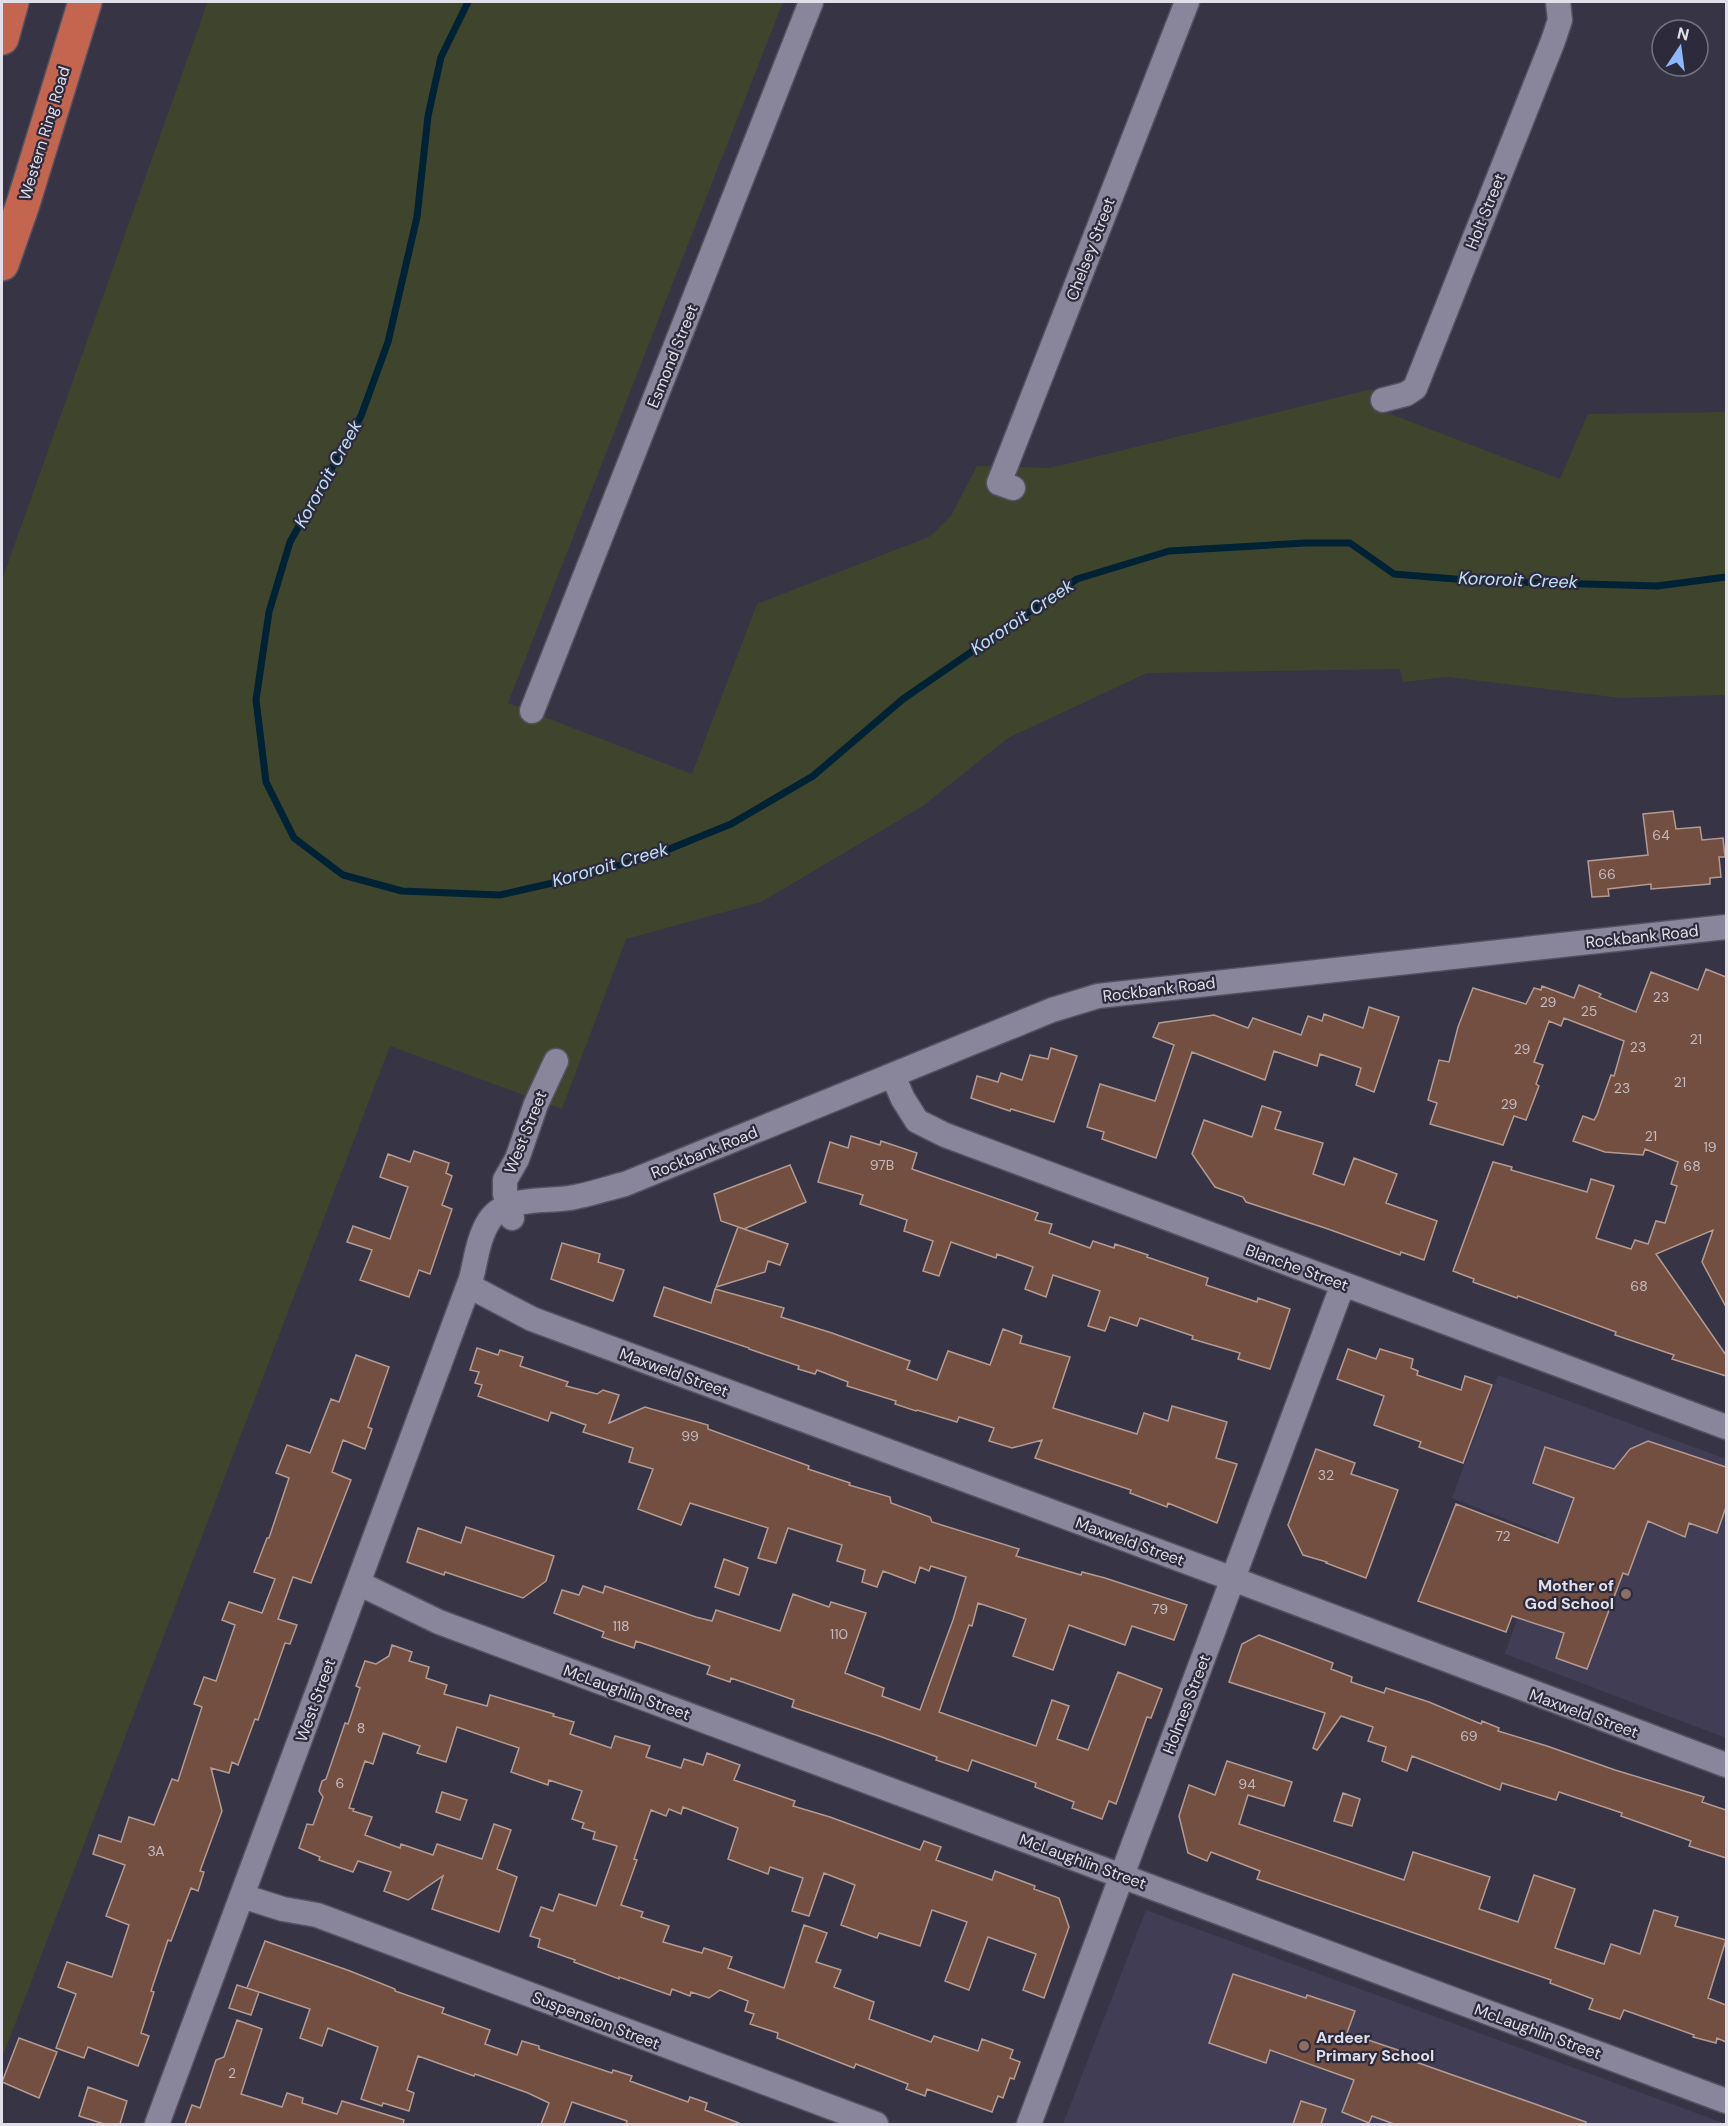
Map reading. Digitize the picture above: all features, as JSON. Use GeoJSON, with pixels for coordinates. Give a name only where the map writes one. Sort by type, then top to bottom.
{"type":"FeatureCollection","features":[{"type":"Feature","properties":{"kind":"highway"},"geometry":{"type":"LineString","coordinates":[[2,38],[12,2]]}},
{"type":"Feature","properties":{"kind":"highway","name":"Western Ring Road"},"geometry":{"type":"LineString","coordinates":[[2,264],[23,204],[85,2]]}},
{"type":"Feature","properties":{"kind":"street","name":"Esmond Street"},"geometry":{"type":"LineString","coordinates":[[532,711],[812,2]]}},
{"type":"Feature","properties":{"kind":"street","name":"Chelsey Street"},"geometry":{"type":"LineString","coordinates":[[1013,488],[999,483],[1187,2]]}},
{"type":"Feature","properties":{"kind":"street","name":"Holt Street"},"geometry":{"type":"LineString","coordinates":[[1383,400],[1406,394],[1415,388],[1553,41],[1560,20],[1558,2]]}},
{"type":"Feature","properties":{"kind":"street","name":"Rockbank Road"},"geometry":{"type":"LineString","coordinates":[[510,1212],[523,1215],[576,1210],[606,1198],[625,1184],[1052,1010],[1098,996],[1726,927]]}},
{"type":"Feature","properties":{"kind":"street","name":"West Street"},"geometry":{"type":"LineString","coordinates":[[157,2123],[468,1290],[496,1233],[510,1212],[505,1194],[505,1179],[517,1159],[536,1104],[556,1061]]}},
{"type":"Feature","properties":{"kind":"street","name":"Blanche Street"},"geometry":{"type":"LineString","coordinates":[[893,1076],[903,1099],[917,1120],[945,1135],[1726,1427]]}},
{"type":"Feature","properties":{"kind":"street","name":"Holmes Street"},"geometry":{"type":"LineString","coordinates":[[1029,2124],[1343,1284]]}},
{"type":"Feature","properties":{"kind":"street","name":"Maxweld Street"},"geometry":{"type":"LineString","coordinates":[[468,1290],[532,1319],[1233,1579],[1726,1766]]}},
{"type":"Feature","properties":{"kind":"street","name":"McLaughlin Street"},"geometry":{"type":"LineString","coordinates":[[355,1592],[1726,2101]]}},
{"type":"Feature","properties":{"kind":"street","name":"Suspension Street"},"geometry":{"type":"LineString","coordinates":[[245,1887],[283,1909],[317,1915],[876,2124]]}},
{"type":"Feature","properties":{"kind":"shaded area","name":"Mother of God School"},"geometry":{"type":"Polygon","coordinates":[[[1498,1375],[1726,1459],[1726,1738],[1505,1654],[1546,1535],[1452,1498],[1498,1375]]]}},
{"type":"Feature","properties":{"kind":"shaded area","name":"Ardeer Primary School"},"geometry":{"type":"Polygon","coordinates":[[[1146,1910],[1726,2124],[1063,2124],[1146,1910]]]}},
{"type":"Feature","properties":{"kind":"green space"},"geometry":{"type":"Polygon","coordinates":[[[207,2],[783,2],[508,703],[692,774],[757,604],[931,536],[951,516],[977,466],[1050,468],[1372,389],[1380,410],[1560,479],[1588,414],[1726,412],[1726,695],[1621,698],[1448,677],[1403,682],[1400,669],[1147,673],[1008,738],[923,806],[761,902],[626,939],[562,1109],[390,1046],[2,2058],[2,580],[207,2]]]}},
{"type":"Feature","properties":{"kind":"building"},"geometry":{"type":"Polygon","coordinates":[[[1673,811],[1676,829],[1700,827],[1702,840],[1723,838],[1725,857],[1719,857],[1721,877],[1710,878],[1710,884],[1651,889],[1651,884],[1608,889],[1609,896],[1592,897],[1588,861],[1648,855],[1643,814],[1673,811]]]}},
{"type":"Feature","properties":{"kind":"building"},"geometry":{"type":"Polygon","coordinates":[[[1706,969],[1726,977],[1726,1307],[1702,1262],[1713,1230],[1656,1254],[1726,1355],[1726,1376],[1672,1359],[1674,1355],[1615,1335],[1616,1332],[1518,1296],[1517,1298],[1473,1282],[1474,1279],[1453,1271],[1493,1162],[1512,1167],[1511,1170],[1587,1192],[1591,1179],[1614,1186],[1596,1238],[1631,1249],[1635,1240],[1648,1244],[1656,1221],[1665,1223],[1677,1186],[1671,1184],[1678,1162],[1645,1149],[1643,1155],[1605,1152],[1573,1141],[1583,1116],[1594,1120],[1597,1115],[1611,1075],[1614,1076],[1624,1041],[1564,1018],[1561,1026],[1549,1021],[1534,1062],[1543,1065],[1536,1084],[1539,1086],[1526,1120],[1514,1116],[1503,1145],[1430,1124],[1437,1103],[1428,1100],[1439,1060],[1449,1062],[1458,1027],[1473,988],[1526,1004],[1534,988],[1541,990],[1542,986],[1574,998],[1579,985],[1601,994],[1599,997],[1636,1012],[1651,972],[1698,990],[1706,969]]]}},
{"type":"Feature","properties":{"kind":"building"},"geometry":{"type":"Polygon","coordinates":[[[1369,1007],[1399,1017],[1374,1092],[1356,1085],[1361,1068],[1320,1054],[1317,1066],[1274,1051],[1265,1080],[1192,1052],[1156,1158],[1102,1139],[1104,1132],[1087,1127],[1100,1084],[1155,1101],[1174,1045],[1153,1037],[1159,1023],[1214,1015],[1248,1028],[1253,1018],[1301,1035],[1308,1016],[1322,1021],[1324,1014],[1363,1028],[1369,1007]]]}},
{"type":"Feature","properties":{"kind":"building"},"geometry":{"type":"Polygon","coordinates":[[[1051,1048],[1077,1056],[1054,1122],[971,1098],[977,1076],[998,1082],[1001,1073],[1022,1080],[1030,1055],[1048,1059],[1051,1048]]]}},
{"type":"Feature","properties":{"kind":"building"},"geometry":{"type":"Polygon","coordinates":[[[1262,1106],[1281,1112],[1275,1129],[1323,1143],[1313,1174],[1344,1185],[1354,1158],[1397,1174],[1386,1203],[1437,1221],[1424,1260],[1401,1252],[1400,1255],[1246,1202],[1243,1197],[1215,1187],[1192,1154],[1204,1120],[1252,1137],[1262,1106]]]}},
{"type":"Feature","properties":{"kind":"building"},"geometry":{"type":"Polygon","coordinates":[[[851,1136],[880,1145],[881,1141],[917,1153],[912,1169],[1038,1213],[1035,1220],[1052,1224],[1049,1233],[1090,1248],[1093,1241],[1114,1248],[1115,1244],[1208,1278],[1206,1285],[1257,1302],[1258,1298],[1290,1309],[1270,1369],[1238,1359],[1240,1353],[1192,1339],[1193,1336],[1140,1318],[1137,1326],[1110,1317],[1105,1331],[1088,1326],[1100,1291],[1053,1275],[1046,1297],[1025,1289],[1033,1267],[997,1254],[996,1258],[951,1242],[939,1276],[923,1271],[933,1241],[904,1231],[907,1220],[860,1204],[863,1195],[818,1182],[830,1142],[848,1148],[851,1136]]]}},
{"type":"Feature","properties":{"kind":"building"},"geometry":{"type":"Polygon","coordinates":[[[414,1151],[449,1163],[446,1173],[452,1176],[442,1205],[452,1209],[430,1274],[419,1270],[409,1297],[360,1280],[372,1250],[347,1242],[353,1226],[390,1239],[408,1187],[380,1177],[388,1154],[410,1162],[414,1151]]]}},
{"type":"Feature","properties":{"kind":"building"},"geometry":{"type":"Polygon","coordinates":[[[790,1165],[806,1202],[744,1229],[721,1221],[714,1194],[790,1165]]]}},
{"type":"Feature","properties":{"kind":"building"},"geometry":{"type":"Polygon","coordinates":[[[738,1227],[788,1244],[780,1265],[768,1261],[765,1272],[716,1287],[738,1227]]]}},
{"type":"Feature","properties":{"kind":"building"},"geometry":{"type":"Polygon","coordinates":[[[562,1243],[600,1254],[598,1262],[624,1270],[613,1301],[551,1279],[562,1243]]]}},
{"type":"Feature","properties":{"kind":"building"},"geometry":{"type":"Polygon","coordinates":[[[664,1287],[711,1303],[715,1289],[784,1308],[781,1317],[910,1361],[907,1369],[937,1380],[948,1351],[990,1365],[1003,1329],[1022,1336],[1020,1343],[1070,1357],[1053,1408],[1137,1434],[1144,1413],[1168,1421],[1172,1406],[1227,1422],[1216,1458],[1237,1464],[1217,1523],[1168,1503],[1167,1507],[1130,1493],[1131,1490],[1035,1458],[1042,1440],[1012,1448],[989,1441],[994,1428],[959,1417],[957,1422],[916,1411],[895,1404],[896,1401],[847,1386],[848,1382],[817,1370],[815,1374],[798,1369],[799,1366],[654,1316],[664,1287]]]}},
{"type":"Feature","properties":{"kind":"building"},"geometry":{"type":"Polygon","coordinates":[[[477,1348],[498,1355],[500,1350],[523,1357],[520,1366],[568,1382],[566,1386],[597,1394],[603,1390],[619,1395],[609,1423],[645,1407],[708,1425],[708,1429],[809,1466],[808,1469],[850,1483],[849,1485],[890,1497],[891,1503],[930,1517],[932,1522],[1019,1549],[1016,1556],[1081,1575],[1082,1572],[1105,1578],[1187,1605],[1174,1640],[1132,1626],[1125,1645],[1069,1625],[1053,1670],[1013,1656],[1026,1619],[978,1603],[972,1626],[969,1625],[939,1712],[1036,1746],[1052,1700],[1069,1706],[1057,1739],[1088,1750],[1118,1672],[1162,1689],[1151,1718],[1147,1717],[1116,1804],[1109,1801],[1102,1819],[1072,1808],[1074,1802],[1035,1787],[1036,1783],[972,1760],[968,1771],[936,1760],[937,1757],[792,1707],[794,1700],[731,1678],[730,1682],[707,1674],[710,1666],[636,1641],[634,1648],[602,1637],[604,1632],[554,1613],[562,1590],[579,1595],[583,1586],[603,1593],[605,1586],[696,1617],[712,1621],[716,1610],[780,1631],[793,1594],[829,1607],[831,1602],[866,1613],[845,1673],[884,1688],[882,1696],[920,1710],[966,1577],[931,1566],[929,1571],[920,1567],[915,1583],[883,1571],[877,1587],[862,1582],[865,1570],[837,1561],[842,1545],[788,1528],[776,1563],[758,1558],[768,1528],[690,1503],[681,1525],[638,1509],[653,1469],[629,1462],[633,1448],[583,1432],[586,1425],[551,1412],[548,1421],[478,1396],[482,1385],[475,1383],[479,1372],[470,1370],[477,1348]]]}},
{"type":"Feature","properties":{"kind":"building"},"geometry":{"type":"Polygon","coordinates":[[[1348,1349],[1376,1359],[1380,1349],[1413,1359],[1411,1368],[1418,1371],[1417,1375],[1461,1390],[1465,1376],[1492,1385],[1463,1463],[1419,1447],[1421,1442],[1374,1425],[1384,1396],[1337,1379],[1348,1349]]]}},
{"type":"Feature","properties":{"kind":"building"},"geometry":{"type":"Polygon","coordinates":[[[356,1355],[389,1367],[368,1427],[372,1429],[365,1449],[343,1440],[332,1472],[351,1480],[311,1583],[293,1577],[278,1619],[297,1625],[290,1644],[285,1643],[258,1720],[255,1719],[238,1765],[232,1762],[229,1773],[211,1768],[222,1811],[200,1871],[204,1872],[198,1891],[191,1888],[171,1941],[168,1940],[151,1991],[154,1992],[141,2033],[149,2036],[138,2066],[88,2047],[84,2058],[56,2048],[76,1994],[58,1987],[67,1962],[112,1977],[129,1925],[106,1916],[125,1865],[93,1854],[99,1835],[121,1842],[129,1817],[154,1825],[172,1779],[178,1781],[202,1707],[194,1704],[204,1677],[216,1681],[235,1625],[222,1620],[229,1602],[262,1613],[275,1579],[254,1572],[267,1538],[269,1538],[289,1478],[276,1473],[287,1445],[310,1453],[331,1399],[339,1402],[356,1355]]]}},
{"type":"Feature","properties":{"kind":"building"},"geometry":{"type":"Polygon","coordinates":[[[1648,1441],[1726,1467],[1726,1507],[1717,1533],[1689,1523],[1685,1537],[1648,1521],[1628,1575],[1623,1573],[1587,1669],[1556,1658],[1564,1633],[1512,1616],[1506,1632],[1418,1601],[1456,1504],[1558,1543],[1574,1498],[1533,1483],[1545,1447],[1614,1469],[1630,1449],[1648,1441]]]}},
{"type":"Feature","properties":{"kind":"building"},"geometry":{"type":"Polygon","coordinates":[[[1316,1449],[1355,1463],[1351,1474],[1398,1490],[1366,1578],[1303,1555],[1288,1525],[1316,1449]]]}},
{"type":"Feature","properties":{"kind":"building"},"geometry":{"type":"Polygon","coordinates":[[[466,1527],[554,1556],[546,1581],[523,1598],[407,1562],[418,1528],[461,1543],[466,1527]]]}},
{"type":"Feature","properties":{"kind":"building"},"geometry":{"type":"Polygon","coordinates":[[[724,1559],[748,1568],[739,1595],[715,1587],[724,1559]]]}},
{"type":"Feature","properties":{"kind":"building"},"geometry":{"type":"Polygon","coordinates":[[[1259,1635],[1333,1663],[1331,1669],[1352,1677],[1351,1682],[1384,1693],[1386,1688],[1429,1702],[1481,1724],[1482,1721],[1499,1728],[1498,1731],[1704,1797],[1702,1802],[1726,1810],[1726,1858],[1689,1846],[1691,1841],[1621,1816],[1622,1813],[1559,1792],[1556,1800],[1502,1783],[1500,1790],[1412,1756],[1407,1771],[1382,1761],[1386,1747],[1368,1741],[1373,1727],[1341,1716],[1317,1750],[1313,1748],[1325,1713],[1229,1682],[1242,1644],[1259,1635]]]}},
{"type":"Feature","properties":{"kind":"building"},"geometry":{"type":"Polygon","coordinates":[[[392,1645],[412,1652],[409,1661],[429,1667],[426,1678],[447,1685],[444,1694],[487,1706],[490,1695],[554,1714],[553,1716],[574,1722],[570,1734],[611,1748],[615,1736],[650,1746],[646,1757],[681,1768],[684,1759],[703,1765],[707,1753],[740,1765],[734,1780],[795,1801],[793,1806],[920,1850],[924,1841],[941,1847],[936,1860],[992,1880],[995,1871],[1059,1898],[1069,1927],[1044,1998],[1023,1990],[1036,1954],[988,1937],[969,1990],[945,1981],[967,1922],[932,1910],[920,1946],[879,1933],[877,1938],[841,1925],[855,1885],[824,1873],[809,1916],[792,1911],[803,1878],[770,1867],[768,1874],[728,1859],[738,1828],[683,1807],[681,1814],[669,1809],[666,1816],[651,1810],[621,1905],[643,1912],[641,1917],[669,1926],[663,1942],[702,1953],[704,1948],[732,1957],[728,1968],[784,1988],[804,1925],[827,1933],[816,1962],[841,1970],[834,1987],[874,2002],[869,2019],[931,2042],[934,2036],[978,2051],[982,2039],[1013,2050],[1010,2058],[1020,2062],[1014,2079],[1010,2078],[1003,2098],[998,2096],[992,2112],[927,2089],[925,2096],[906,2089],[908,2084],[856,2064],[854,2068],[777,2038],[778,2033],[750,2024],[754,2014],[745,2011],[748,2001],[720,1990],[709,1998],[691,1992],[690,1996],[672,1989],[670,1995],[619,1977],[619,1979],[538,1947],[540,1939],[530,1936],[541,1907],[553,1911],[559,1894],[596,1906],[617,1846],[593,1839],[595,1832],[582,1828],[584,1823],[572,1819],[582,1791],[549,1780],[548,1785],[511,1772],[519,1748],[457,1727],[446,1762],[417,1753],[420,1746],[383,1733],[373,1764],[365,1761],[349,1808],[372,1817],[365,1835],[400,1848],[401,1844],[433,1855],[437,1844],[482,1859],[494,1824],[511,1830],[497,1869],[517,1877],[499,1932],[432,1909],[443,1876],[408,1900],[384,1891],[391,1872],[358,1861],[353,1872],[319,1860],[320,1857],[299,1848],[307,1824],[313,1825],[323,1797],[319,1791],[322,1781],[326,1779],[345,1723],[348,1724],[360,1688],[356,1686],[365,1661],[376,1664],[389,1656],[392,1645]]]}},
{"type":"Feature","properties":{"kind":"building"},"geometry":{"type":"Polygon","coordinates":[[[1227,1761],[1292,1782],[1284,1806],[1248,1795],[1239,1824],[1404,1880],[1413,1852],[1490,1877],[1479,1909],[1518,1922],[1534,1875],[1575,1889],[1555,1948],[1604,1964],[1611,1944],[1640,1954],[1654,1910],[1678,1917],[1675,1926],[1726,1940],[1708,1998],[1726,2005],[1726,2042],[1717,2038],[1716,2043],[1693,2037],[1694,2035],[1624,2010],[1620,2019],[1589,2009],[1593,1999],[1550,1983],[1551,1980],[1257,1879],[1260,1871],[1211,1852],[1207,1861],[1188,1853],[1179,1816],[1189,1785],[1215,1795],[1227,1761]]]}},
{"type":"Feature","properties":{"kind":"building"},"geometry":{"type":"Polygon","coordinates":[[[442,1792],[467,1800],[460,1820],[436,1812],[442,1792]]]}},
{"type":"Feature","properties":{"kind":"building"},"geometry":{"type":"Polygon","coordinates":[[[1343,1793],[1360,1799],[1352,1826],[1334,1821],[1343,1793]]]}},
{"type":"Feature","properties":{"kind":"building"},"geometry":{"type":"Polygon","coordinates":[[[265,1941],[444,2008],[442,2013],[490,2030],[485,2044],[517,2055],[522,2041],[539,2046],[539,2049],[612,2073],[613,2070],[632,2076],[630,2081],[688,2102],[690,2097],[707,2103],[705,2110],[739,2124],[626,2124],[627,2121],[572,2102],[564,2124],[541,2124],[549,2103],[528,2093],[418,2056],[407,2090],[414,2093],[409,2111],[361,2099],[378,2047],[328,2028],[322,2046],[300,2038],[310,2009],[247,1988],[265,1941]]]}},
{"type":"Feature","properties":{"kind":"building","name":"Ardeer Primary School"},"geometry":{"type":"Polygon","coordinates":[[[1233,1974],[1355,2011],[1347,2033],[1398,2050],[1396,2055],[1586,2122],[1586,2124],[1394,2124],[1372,2116],[1369,2123],[1342,2112],[1354,2080],[1270,2050],[1266,2063],[1209,2043],[1233,1974]]]}},
{"type":"Feature","properties":{"kind":"building"},"geometry":{"type":"Polygon","coordinates":[[[237,1985],[259,1992],[251,2015],[229,2008],[237,1985]]]}},
{"type":"Feature","properties":{"kind":"building"},"geometry":{"type":"Polygon","coordinates":[[[237,2020],[262,2029],[241,2094],[282,2107],[287,2093],[303,2098],[302,2103],[337,2114],[342,2101],[404,2120],[403,2124],[185,2124],[192,2105],[200,2108],[216,2060],[224,2057],[237,2020]]]}},
{"type":"Feature","properties":{"kind":"building"},"geometry":{"type":"Polygon","coordinates":[[[19,2038],[57,2052],[39,2098],[2,2082],[19,2038]]]}},
{"type":"Feature","properties":{"kind":"building"},"geometry":{"type":"Polygon","coordinates":[[[88,2087],[127,2101],[120,2124],[104,2124],[79,2116],[88,2087]]]}},
{"type":"Feature","properties":{"kind":"building"},"geometry":{"type":"Polygon","coordinates":[[[1301,2101],[1326,2109],[1321,2124],[1293,2124],[1301,2101]]]}},
{"type":"Feature","properties":{"kind":"waterway","name":"Kororoit Creek"},"geometry":{"type":"LineString","coordinates":[[468,2],[441,57],[428,116],[417,217],[388,342],[361,416],[290,542],[269,612],[256,700],[266,782],[294,838],[343,875],[402,891],[500,895],[579,877],[657,854],[731,824],[813,776],[903,699],[1077,579],[1169,551],[1305,543],[1350,543],[1394,574],[1479,581],[1657,586],[1726,577]]}},
{"type":"Feature","properties":{"kind":"place","name":"Mother of God School"},"geometry":{"type":"Point","coordinates":[1626,1594]}},
{"type":"Feature","properties":{"kind":"place","name":"Ardeer Primary School"},"geometry":{"type":"Point","coordinates":[1304,2046]}}]}
